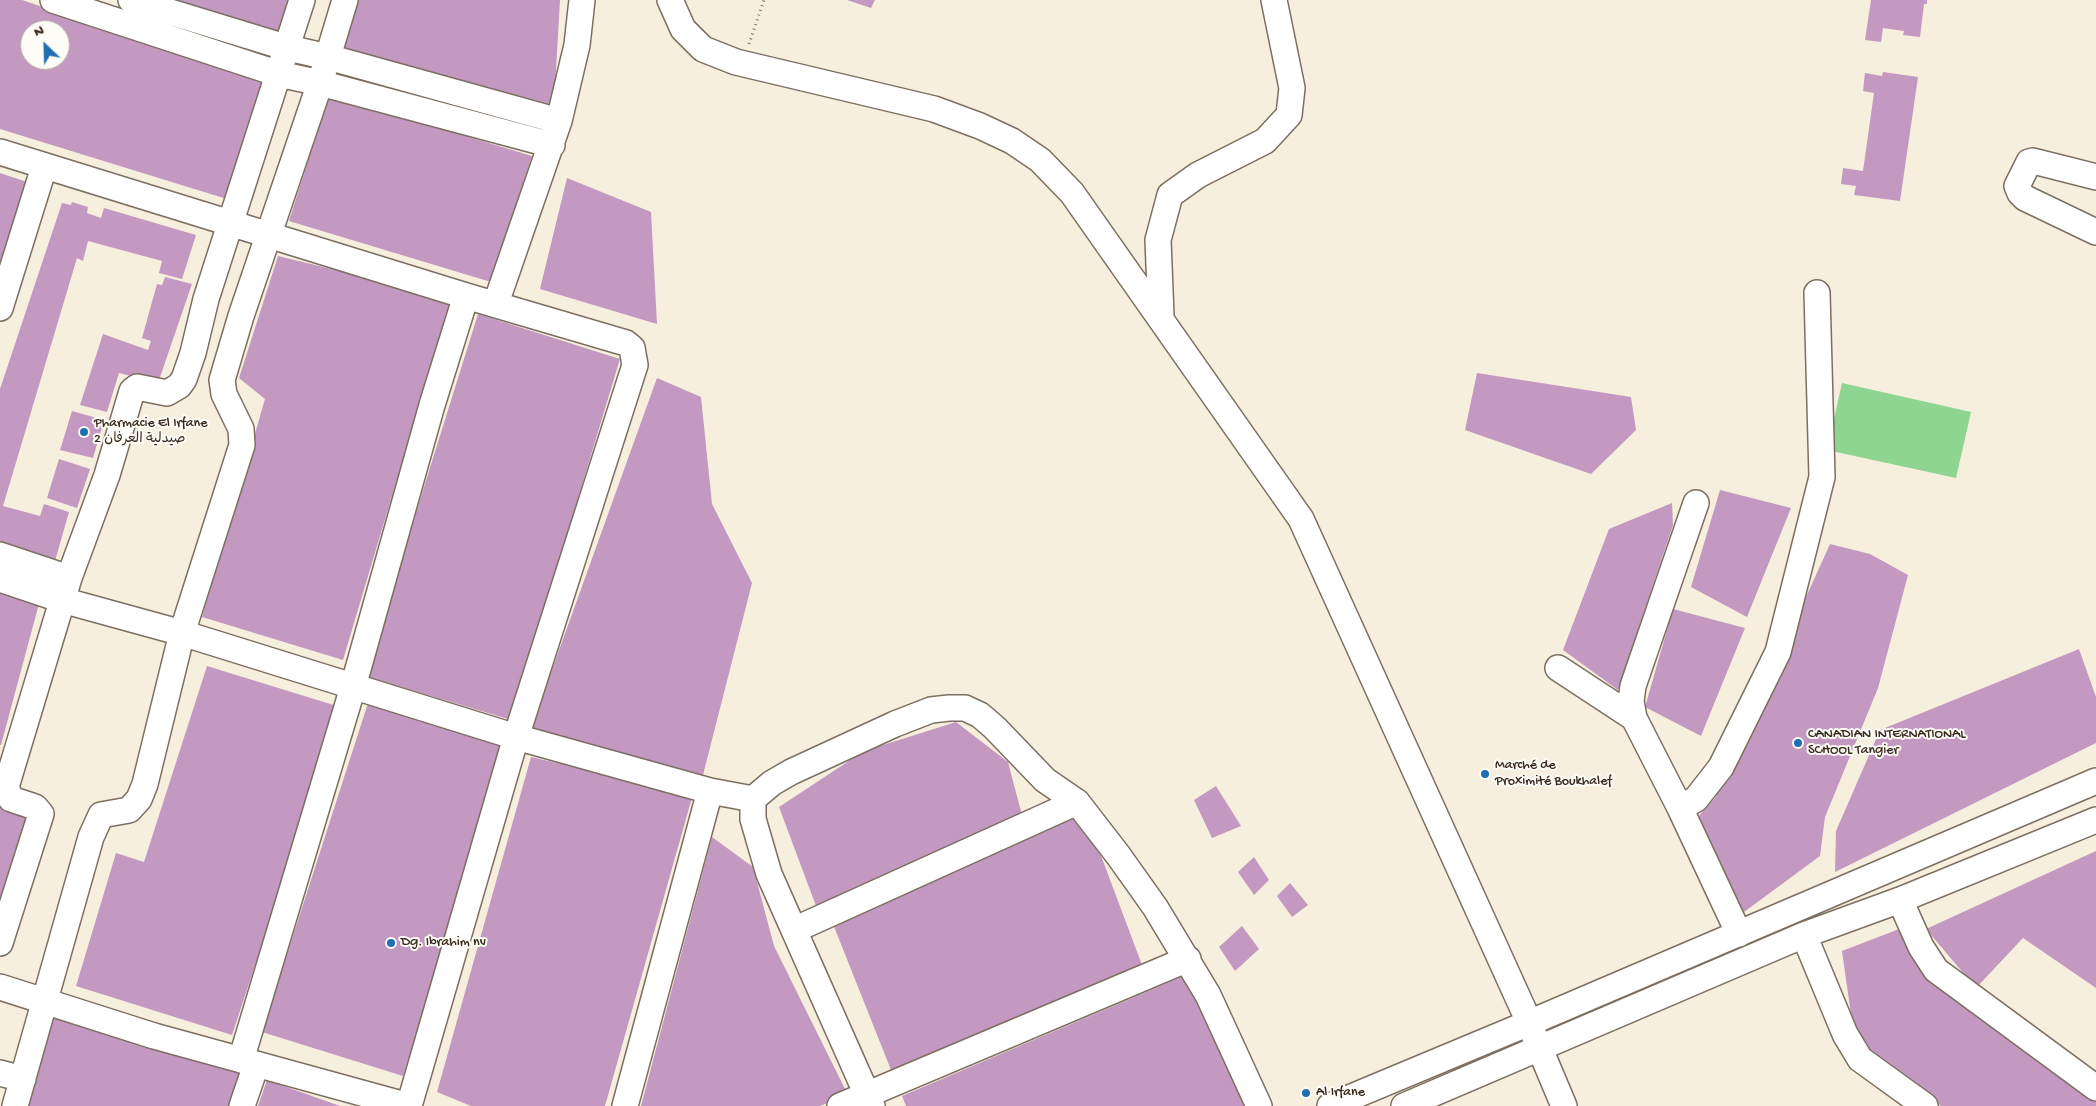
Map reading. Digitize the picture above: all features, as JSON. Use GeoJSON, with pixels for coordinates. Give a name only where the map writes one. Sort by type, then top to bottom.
{"type":"FeatureCollection","features":[{"type":"Feature","properties":{"kind":"street"},"geometry":{"type":"LineString","coordinates":[[53,0],[279,74],[320,83],[552,145]]}},
{"type":"Feature","properties":{"kind":"street"},"geometry":{"type":"LineString","coordinates":[[131,0],[288,48],[328,57],[559,121]]}},
{"type":"Feature","properties":{"kind":"street"},"geometry":{"type":"LineString","coordinates":[[0,942],[41,814],[35,807],[11,799],[6,787],[65,589],[108,475],[132,391],[137,387],[166,393],[179,386],[184,379],[193,353],[206,299],[232,224],[302,0]]}},
{"type":"Feature","properties":{"kind":"street"},"geometry":{"type":"LineString","coordinates":[[15,1106],[11,1076],[45,1000],[95,826],[102,815],[113,811],[122,812],[129,810],[139,799],[145,784],[182,634],[242,445],[241,429],[224,394],[222,380],[268,234],[320,83],[345,0]]}},
{"type":"Feature","properties":{"kind":"street"},"geometry":{"type":"LineString","coordinates":[[496,303],[559,121],[577,44],[582,0]]}},
{"type":"Feature","properties":{"kind":"street"},"geometry":{"type":"LineString","coordinates":[[670,0],[683,29],[693,41],[715,55],[742,64],[934,110],[980,126],[1012,141],[1040,160],[1072,193],[1301,519],[1529,1024],[1564,1106]]}},
{"type":"Feature","properties":{"kind":"street"},"geometry":{"type":"LineString","coordinates":[[1160,316],[1158,240],[1170,195],[1198,174],[1265,141],[1289,115],[1292,88],[1274,0]]}},
{"type":"Feature","properties":{"kind":"street"},"geometry":{"type":"LineString","coordinates":[[0,152],[466,296],[496,303],[626,343],[632,348],[635,356],[635,365],[516,737],[409,1106],[154,1036],[0,987]]}},
{"type":"Feature","properties":{"kind":"street"},"geometry":{"type":"LineString","coordinates":[[2096,177],[2033,161],[2030,162],[2017,186],[2025,198],[2096,232]]}},
{"type":"Feature","properties":{"kind":"street"},"geometry":{"type":"LineString","coordinates":[[0,308],[44,167]]}},
{"type":"Feature","properties":{"kind":"street"},"geometry":{"type":"LineString","coordinates":[[1680,808],[1696,799],[1721,767],[1778,652],[1822,478],[1817,293]]}},
{"type":"Feature","properties":{"kind":"street"},"geometry":{"type":"LineString","coordinates":[[242,1106],[248,1062],[432,405],[466,296]]}},
{"type":"Feature","properties":{"kind":"street"},"geometry":{"type":"LineString","coordinates":[[1696,503],[1633,686],[1631,701],[1634,718],[1680,808],[1739,934]]}},
{"type":"Feature","properties":{"kind":"street"},"geometry":{"type":"LineString","coordinates":[[0,555],[65,589],[182,634],[516,737],[710,791],[753,799]]}},
{"type":"Feature","properties":{"kind":"street"},"geometry":{"type":"LineString","coordinates":[[0,579],[65,589]]}},
{"type":"Feature","properties":{"kind":"street"},"geometry":{"type":"LineString","coordinates":[[1558,668],[1634,718]]}},
{"type":"Feature","properties":{"kind":"street"},"geometry":{"type":"LineString","coordinates":[[869,1100],[769,874],[759,844],[751,809],[753,799],[772,783],[791,772],[895,724],[930,710],[965,708],[980,715],[1045,780],[1077,802],[1123,862],[1188,959],[1208,995],[1259,1106]]}},
{"type":"Feature","properties":{"kind":"street"},"geometry":{"type":"LineString","coordinates":[[1330,1106],[1529,1024],[2096,781]]}},
{"type":"Feature","properties":{"kind":"street"},"geometry":{"type":"LineString","coordinates":[[625,1106],[710,791]]}},
{"type":"Feature","properties":{"kind":"street"},"geometry":{"type":"LineString","coordinates":[[794,930],[1077,802]]}},
{"type":"Feature","properties":{"kind":"street"},"geometry":{"type":"LineString","coordinates":[[1404,1106],[1540,1050],[1678,987],[1804,935],[1900,900],[2096,820]]}},
{"type":"Feature","properties":{"kind":"street"},"geometry":{"type":"LineString","coordinates":[[1900,900],[1925,954],[1936,970],[2092,1076]]}},
{"type":"Feature","properties":{"kind":"street"},"geometry":{"type":"LineString","coordinates":[[1804,935],[1845,1034],[1860,1059],[1925,1106]]}},
{"type":"Feature","properties":{"kind":"street"},"geometry":{"type":"LineString","coordinates":[[840,1106],[869,1100],[1188,959]]}},
{"type":"Feature","properties":{"kind":"path"},"geometry":{"type":"LineString","coordinates":[[742,64],[764,0]]}},
{"type":"Feature","properties":{"kind":"green space"},"geometry":{"type":"Polygon","coordinates":[[[1842,383],[1971,412],[1956,478],[1827,450],[1842,383]]]}},
{"type":"Feature","properties":{"kind":"building"},"geometry":{"type":"Polygon","coordinates":[[[0,0],[22,0],[266,83],[230,200],[0,129],[0,0]]]}},
{"type":"Feature","properties":{"kind":"building"},"geometry":{"type":"Polygon","coordinates":[[[171,0],[290,0],[280,34],[171,0]]]}},
{"type":"Feature","properties":{"kind":"building"},"geometry":{"type":"Polygon","coordinates":[[[356,0],[560,0],[554,105],[339,47],[356,0]]]}},
{"type":"Feature","properties":{"kind":"building"},"geometry":{"type":"Polygon","coordinates":[[[847,0],[875,0],[871,8],[847,0]]]}},
{"type":"Feature","properties":{"kind":"building"},"geometry":{"type":"Polygon","coordinates":[[[1871,0],[1927,0],[1927,4],[1924,4],[1920,37],[1903,35],[1904,31],[1883,28],[1881,42],[1865,40],[1871,0]]]}},
{"type":"Feature","properties":{"kind":"building"},"geometry":{"type":"Polygon","coordinates":[[[1883,72],[1918,77],[1900,201],[1854,195],[1856,186],[1841,184],[1843,168],[1863,171],[1874,93],[1863,91],[1865,73],[1882,76],[1883,72]]]}},
{"type":"Feature","properties":{"kind":"building"},"geometry":{"type":"Polygon","coordinates":[[[329,95],[532,156],[491,282],[289,221],[329,95]]]}},
{"type":"Feature","properties":{"kind":"building"},"geometry":{"type":"Polygon","coordinates":[[[0,173],[30,183],[0,269],[0,173]]]}},
{"type":"Feature","properties":{"kind":"building"},"geometry":{"type":"Polygon","coordinates":[[[567,178],[651,212],[657,324],[540,289],[567,178]]]}},
{"type":"Feature","properties":{"kind":"building"},"geometry":{"type":"Polygon","coordinates":[[[72,202],[88,207],[87,213],[101,218],[104,208],[196,235],[182,279],[159,273],[162,261],[88,241],[83,261],[77,258],[3,506],[40,516],[44,504],[69,512],[55,561],[0,543],[0,389],[62,203],[71,205],[72,202]]]}},
{"type":"Feature","properties":{"kind":"building"},"geometry":{"type":"Polygon","coordinates":[[[278,256],[451,298],[343,660],[202,617],[265,399],[239,378],[278,256]]]}},
{"type":"Feature","properties":{"kind":"building"},"geometry":{"type":"Polygon","coordinates":[[[165,277],[192,284],[158,383],[119,373],[107,412],[80,405],[103,334],[148,350],[151,341],[142,338],[157,284],[162,285],[165,277]]]}},
{"type":"Feature","properties":{"kind":"building"},"geometry":{"type":"Polygon","coordinates":[[[478,314],[620,359],[511,720],[365,676],[478,314]]]}},
{"type":"Feature","properties":{"kind":"building"},"geometry":{"type":"Polygon","coordinates":[[[1477,373],[1631,397],[1636,430],[1591,474],[1465,430],[1477,373]]]}},
{"type":"Feature","properties":{"kind":"building"},"geometry":{"type":"Polygon","coordinates":[[[657,378],[701,397],[712,504],[752,583],[703,775],[531,728],[657,378]]]}},
{"type":"Feature","properties":{"kind":"building"},"geometry":{"type":"Polygon","coordinates":[[[72,411],[104,420],[93,458],[60,450],[72,411]]]}},
{"type":"Feature","properties":{"kind":"building"},"geometry":{"type":"Polygon","coordinates":[[[59,459],[90,469],[77,508],[47,498],[59,459]]]}},
{"type":"Feature","properties":{"kind":"building"},"geometry":{"type":"Polygon","coordinates":[[[1720,490],[1791,508],[1747,617],[1691,587],[1720,490]]]}},
{"type":"Feature","properties":{"kind":"building"},"geometry":{"type":"Polygon","coordinates":[[[1672,503],[1673,525],[1618,690],[1563,650],[1609,529],[1672,503]]]}},
{"type":"Feature","properties":{"kind":"building","name":"CANADIAN INTERNATIONAL SCHOOL Tangier"},"geometry":{"type":"Polygon","coordinates":[[[1830,544],[1870,554],[1908,575],[1878,688],[1825,817],[1820,856],[1744,912],[1734,899],[1697,818],[1715,798],[1830,544]]]}},
{"type":"Feature","properties":{"kind":"building"},"geometry":{"type":"Polygon","coordinates":[[[0,589],[40,600],[1,745],[0,745],[0,589]]]}},
{"type":"Feature","properties":{"kind":"building"},"geometry":{"type":"Polygon","coordinates":[[[1673,609],[1745,628],[1701,736],[1645,707],[1673,609]]]}},
{"type":"Feature","properties":{"kind":"building"},"geometry":{"type":"Polygon","coordinates":[[[2079,649],[2096,697],[2096,743],[1835,872],[1836,831],[1880,730],[2079,649]]]}},
{"type":"Feature","properties":{"kind":"building"},"geometry":{"type":"Polygon","coordinates":[[[207,666],[340,707],[232,1035],[76,986],[116,853],[144,862],[207,666]]]}},
{"type":"Feature","properties":{"kind":"building"},"geometry":{"type":"Polygon","coordinates":[[[368,703],[505,745],[403,1076],[262,1032],[368,703]]]}},
{"type":"Feature","properties":{"kind":"building"},"geometry":{"type":"Polygon","coordinates":[[[956,722],[1008,762],[1023,819],[816,906],[779,807],[864,751],[956,722]]]}},
{"type":"Feature","properties":{"kind":"building"},"geometry":{"type":"Polygon","coordinates":[[[531,757],[693,794],[605,1106],[471,1106],[437,1092],[531,757]]]}},
{"type":"Feature","properties":{"kind":"building"},"geometry":{"type":"Polygon","coordinates":[[[1216,786],[1241,826],[1212,838],[1194,800],[1216,786]]]}},
{"type":"Feature","properties":{"kind":"building"},"geometry":{"type":"Polygon","coordinates":[[[0,802],[30,821],[0,934],[0,802]]]}},
{"type":"Feature","properties":{"kind":"building"},"geometry":{"type":"Polygon","coordinates":[[[1085,813],[1142,965],[895,1080],[829,914],[1085,813]]]}},
{"type":"Feature","properties":{"kind":"building"},"geometry":{"type":"Polygon","coordinates":[[[712,837],[753,867],[774,946],[848,1095],[820,1106],[641,1106],[712,837]]]}},
{"type":"Feature","properties":{"kind":"building"},"geometry":{"type":"Polygon","coordinates":[[[2096,851],[2096,988],[2023,938],[1976,988],[1926,929],[2096,851]]]}},
{"type":"Feature","properties":{"kind":"building"},"geometry":{"type":"Polygon","coordinates":[[[1254,857],[1269,880],[1254,895],[1238,872],[1254,857]]]}},
{"type":"Feature","properties":{"kind":"building"},"geometry":{"type":"Polygon","coordinates":[[[1290,883],[1308,905],[1292,917],[1277,896],[1290,883]]]}},
{"type":"Feature","properties":{"kind":"building"},"geometry":{"type":"Polygon","coordinates":[[[1242,926],[1259,949],[1235,971],[1219,947],[1242,926]]]}},
{"type":"Feature","properties":{"kind":"building"},"geometry":{"type":"Polygon","coordinates":[[[1907,926],[2096,1099],[2096,1106],[1941,1106],[1856,1050],[1842,951],[1907,926]]]}},
{"type":"Feature","properties":{"kind":"building"},"geometry":{"type":"Polygon","coordinates":[[[1184,976],[1247,1106],[906,1106],[902,1096],[1184,976]]]}},
{"type":"Feature","properties":{"kind":"building"},"geometry":{"type":"Polygon","coordinates":[[[52,1009],[247,1069],[232,1106],[18,1106],[52,1009]]]}},
{"type":"Feature","properties":{"kind":"building"},"geometry":{"type":"Polygon","coordinates":[[[267,1080],[340,1106],[258,1106],[267,1080]]]}},
{"type":"Feature","properties":{"kind":"place","name":"Pharmacie El Irfane صيدلية العرفان 2"},"geometry":{"type":"Point","coordinates":[84,432]}},
{"type":"Feature","properties":{"kind":"place","name":"CANADIAN INTERNATIONAL SCHOOL Tangier"},"geometry":{"type":"Point","coordinates":[1798,743]}},
{"type":"Feature","properties":{"kind":"place","name":"Marché de Proximité Boukhalef"},"geometry":{"type":"Point","coordinates":[1485,774]}},
{"type":"Feature","properties":{"kind":"place","name":"Dg. Ibrahim nv"},"geometry":{"type":"Point","coordinates":[391,943]}},
{"type":"Feature","properties":{"kind":"place","name":"Al Irfane"},"geometry":{"type":"Point","coordinates":[1306,1093]}}]}
